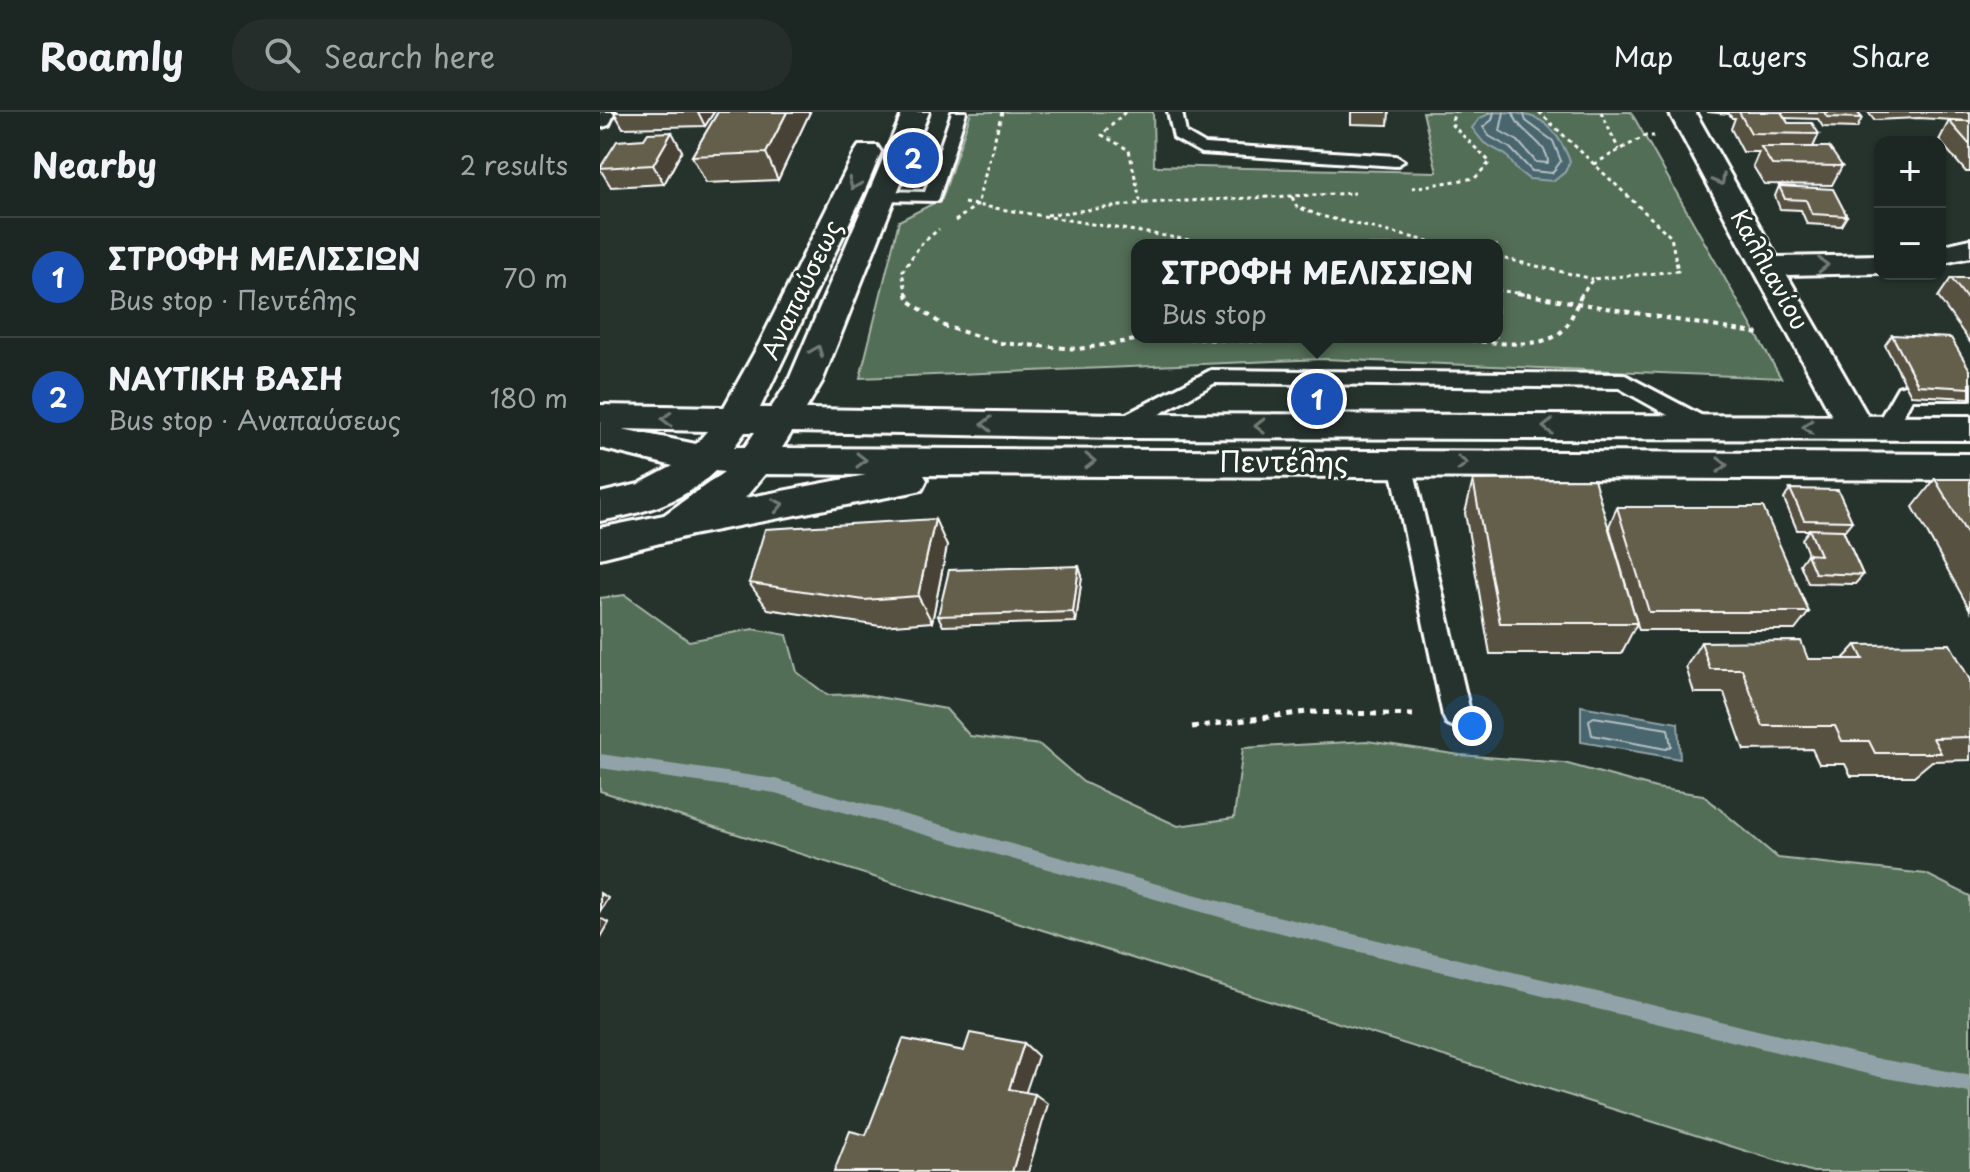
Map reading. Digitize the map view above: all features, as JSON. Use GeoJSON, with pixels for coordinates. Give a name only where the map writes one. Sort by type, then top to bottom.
{"type":"FeatureCollection","features":[{"type":"Feature","properties":{"kind":"main road"},"geometry":{"type":"LineString","coordinates":[[600,120],[602,112]]}},
{"type":"Feature","properties":{"kind":"main road","name":"Αναπαύσεως"},"geometry":{"type":"LineString","coordinates":[[675,527],[732,488],[783,421],[805,382],[916,112]]}},
{"type":"Feature","properties":{"kind":"main road","name":"Αναπαύσεως"},"geometry":{"type":"LineString","coordinates":[[600,507],[667,488],[692,471],[734,420],[779,337],[880,124]]}},
{"type":"Feature","properties":{"kind":"main road","name":"Καλλιανίου"},"geometry":{"type":"LineString","coordinates":[[1689,124],[1805,337],[1871,427]]}},
{"type":"Feature","properties":{"kind":"main road"},"geometry":{"type":"LineString","coordinates":[[1946,254],[1970,248]]}},
{"type":"Feature","properties":{"kind":"main road"},"geometry":{"type":"LineString","coordinates":[[1766,266],[1874,264]]}},
{"type":"Feature","properties":{"kind":"main road","name":"Πεντέλης"},"geometry":{"type":"LineString","coordinates":[[600,417],[1121,426],[1970,428]]}},
{"type":"Feature","properties":{"kind":"main road","name":"Πεντέλης"},"geometry":{"type":"LineString","coordinates":[[600,435],[619,442],[703,458],[755,461],[1970,467]]}},
{"type":"Feature","properties":{"kind":"main road"},"geometry":{"type":"LineString","coordinates":[[600,543],[1012,461]]}},
{"type":"Feature","properties":{"kind":"lane"},"geometry":{"type":"LineString","coordinates":[[881,196],[932,197],[959,112]]}},
{"type":"Feature","properties":{"kind":"lane"},"geometry":{"type":"LineString","coordinates":[[1175,112],[1179,135],[1201,148],[1396,161]]}},
{"type":"Feature","properties":{"kind":"lane"},"geometry":{"type":"LineString","coordinates":[[1121,426],[1211,376],[1623,381],[1706,427]]}},
{"type":"Feature","properties":{"kind":"lane"},"geometry":{"type":"LineString","coordinates":[[1871,427],[1905,392],[1970,392]]}},
{"type":"Feature","properties":{"kind":"lane"},"geometry":{"type":"LineString","coordinates":[[1401,463],[1457,716]]}},
{"type":"Feature","properties":{"kind":"path"},"geometry":{"type":"LineString","coordinates":[[1002,112],[977,205],[966,215],[934,231],[920,245],[902,272],[908,300],[944,326],[1000,343],[1078,349],[1131,341]]}},
{"type":"Feature","properties":{"kind":"path"},"geometry":{"type":"LineString","coordinates":[[1503,258],[1593,279],[1678,271],[1671,237],[1539,112]]}},
{"type":"Feature","properties":{"kind":"path"},"geometry":{"type":"LineString","coordinates":[[1601,112],[1619,150]]}},
{"type":"Feature","properties":{"kind":"path"},"geometry":{"type":"LineString","coordinates":[[1594,164],[1645,136],[1689,124]]}},
{"type":"Feature","properties":{"kind":"path"},"geometry":{"type":"LineString","coordinates":[[932,197],[1183,239]]}},
{"type":"Feature","properties":{"kind":"path"},"geometry":{"type":"LineString","coordinates":[[1292,197],[1297,207],[1321,216],[1419,239]]}},
{"type":"Feature","properties":{"kind":"path"},"geometry":{"type":"LineString","coordinates":[[1041,216],[1145,203]]}},
{"type":"Feature","properties":{"kind":"path"},"geometry":{"type":"LineString","coordinates":[[1503,342],[1527,344],[1554,339],[1566,328],[1576,303],[1593,279]]}},
{"type":"Feature","properties":{"kind":"path"},"geometry":{"type":"LineString","coordinates":[[1503,291],[1758,334],[1805,337]]}},
{"type":"Feature","properties":{"kind":"path"},"geometry":{"type":"LineString","coordinates":[[1192,727],[1307,712],[1457,716]]}},
{"type":"Feature","properties":{"kind":"green space"},"geometry":{"type":"Polygon","coordinates":[[[971,112],[1153,112],[1154,166],[1437,172],[1423,112],[1631,112],[1781,378],[1324,359],[860,378],[899,221],[942,199],[971,112]]]}},
{"type":"Feature","properties":{"kind":"green space"},"geometry":{"type":"Polygon","coordinates":[[[625,595],[689,641],[753,629],[787,635],[797,672],[827,695],[861,694],[946,709],[970,736],[1040,745],[1083,782],[1178,826],[1234,818],[1243,748],[1367,741],[1460,755],[1564,763],[1656,788],[1703,795],[1778,858],[1926,874],[1970,896],[1970,1172],[1813,1172],[600,791],[600,598],[625,595]]]}},
{"type":"Feature","properties":{"kind":"water"},"geometry":{"type":"Polygon","coordinates":[[[1493,112],[1521,114],[1550,127],[1570,161],[1565,172],[1554,181],[1529,179],[1517,170],[1506,155],[1484,143],[1472,128],[1480,118],[1493,112]]]}},
{"type":"Feature","properties":{"kind":"water"},"geometry":{"type":"Polygon","coordinates":[[[1581,706],[1678,723],[1680,759],[1581,742],[1581,706]]]}},
{"type":"Feature","properties":{"kind":"building"},"geometry":{"type":"Polygon","coordinates":[[[718,112],[787,112],[766,153],[692,156],[718,112]]]}},
{"type":"Feature","properties":{"kind":"building"},"geometry":{"type":"Polygon","coordinates":[[[1739,112],[1781,112],[1788,123],[1812,123],[1819,134],[1751,133],[1739,112]]]}},
{"type":"Feature","properties":{"kind":"building"},"geometry":{"type":"Polygon","coordinates":[[[1824,112],[1857,112],[1862,118],[1827,117],[1824,112]]]}},
{"type":"Feature","properties":{"kind":"building"},"geometry":{"type":"Polygon","coordinates":[[[1949,121],[1970,121],[1970,145],[1949,121]]]}},
{"type":"Feature","properties":{"kind":"building"},"geometry":{"type":"Polygon","coordinates":[[[672,132],[653,165],[600,168],[617,141],[644,139],[648,133],[672,132]]]}},
{"type":"Feature","properties":{"kind":"building"},"geometry":{"type":"Polygon","coordinates":[[[1761,147],[1829,147],[1842,166],[1772,165],[1761,147]]]}},
{"type":"Feature","properties":{"kind":"building"},"geometry":{"type":"Polygon","coordinates":[[[1779,186],[1833,189],[1847,216],[1812,214],[1806,200],[1785,199],[1779,186]]]}},
{"type":"Feature","properties":{"kind":"building"},"geometry":{"type":"Polygon","coordinates":[[[1951,278],[1970,278],[1970,303],[1951,278]]]}},
{"type":"Feature","properties":{"kind":"building"},"geometry":{"type":"Polygon","coordinates":[[[1892,335],[1951,338],[1970,370],[1970,388],[1918,385],[1892,335]]]}},
{"type":"Feature","properties":{"kind":"building"},"geometry":{"type":"Polygon","coordinates":[[[1594,479],[1637,623],[1500,623],[1473,480],[1594,479]]]}},
{"type":"Feature","properties":{"kind":"building"},"geometry":{"type":"Polygon","coordinates":[[[1935,479],[1970,479],[1970,539],[1935,479]]]}},
{"type":"Feature","properties":{"kind":"building"},"geometry":{"type":"Polygon","coordinates":[[[1790,489],[1838,490],[1852,521],[1804,520],[1790,489]]]}},
{"type":"Feature","properties":{"kind":"building"},"geometry":{"type":"Polygon","coordinates":[[[1617,507],[1763,507],[1809,612],[1649,612],[1617,507]]]}},
{"type":"Feature","properties":{"kind":"building"},"geometry":{"type":"Polygon","coordinates":[[[935,519],[918,596],[864,600],[749,583],[765,529],[935,519]]]}},
{"type":"Feature","properties":{"kind":"building"},"geometry":{"type":"Polygon","coordinates":[[[1809,529],[1843,530],[1863,575],[1815,573],[1807,554],[1820,555],[1809,529]]]}},
{"type":"Feature","properties":{"kind":"building"},"geometry":{"type":"Polygon","coordinates":[[[1079,566],[1073,612],[938,616],[949,570],[1079,566]]]}},
{"type":"Feature","properties":{"kind":"building"},"geometry":{"type":"Polygon","coordinates":[[[1801,641],[1808,659],[1863,659],[1856,645],[1950,644],[1970,680],[1970,737],[1933,738],[1941,753],[1875,753],[1869,741],[1842,741],[1835,726],[1763,726],[1742,669],[1710,669],[1701,642],[1801,641]]]}},
{"type":"Feature","properties":{"kind":"building"},"geometry":{"type":"Polygon","coordinates":[[[970,1033],[1024,1043],[1009,1089],[1035,1094],[1012,1172],[834,1172],[850,1131],[866,1135],[903,1039],[964,1051],[970,1033]]]}},
{"type":"Feature","properties":{"kind":"waterway"},"geometry":{"type":"LineString","coordinates":[[600,761],[775,786],[1252,918],[1880,1068],[1970,1084]]}},
{"type":"Feature","properties":{"kind":"place","name":"ΝΑΥΤΙΚΗ ΒΑΣΗ"},"geometry":{"type":"Point","coordinates":[913,158]}},
{"type":"Feature","properties":{"kind":"place","name":"ΣΤΡΟΦΗ ΜΕΛΙΣΣΙΩΝ"},"geometry":{"type":"Point","coordinates":[1317,399]}}]}
